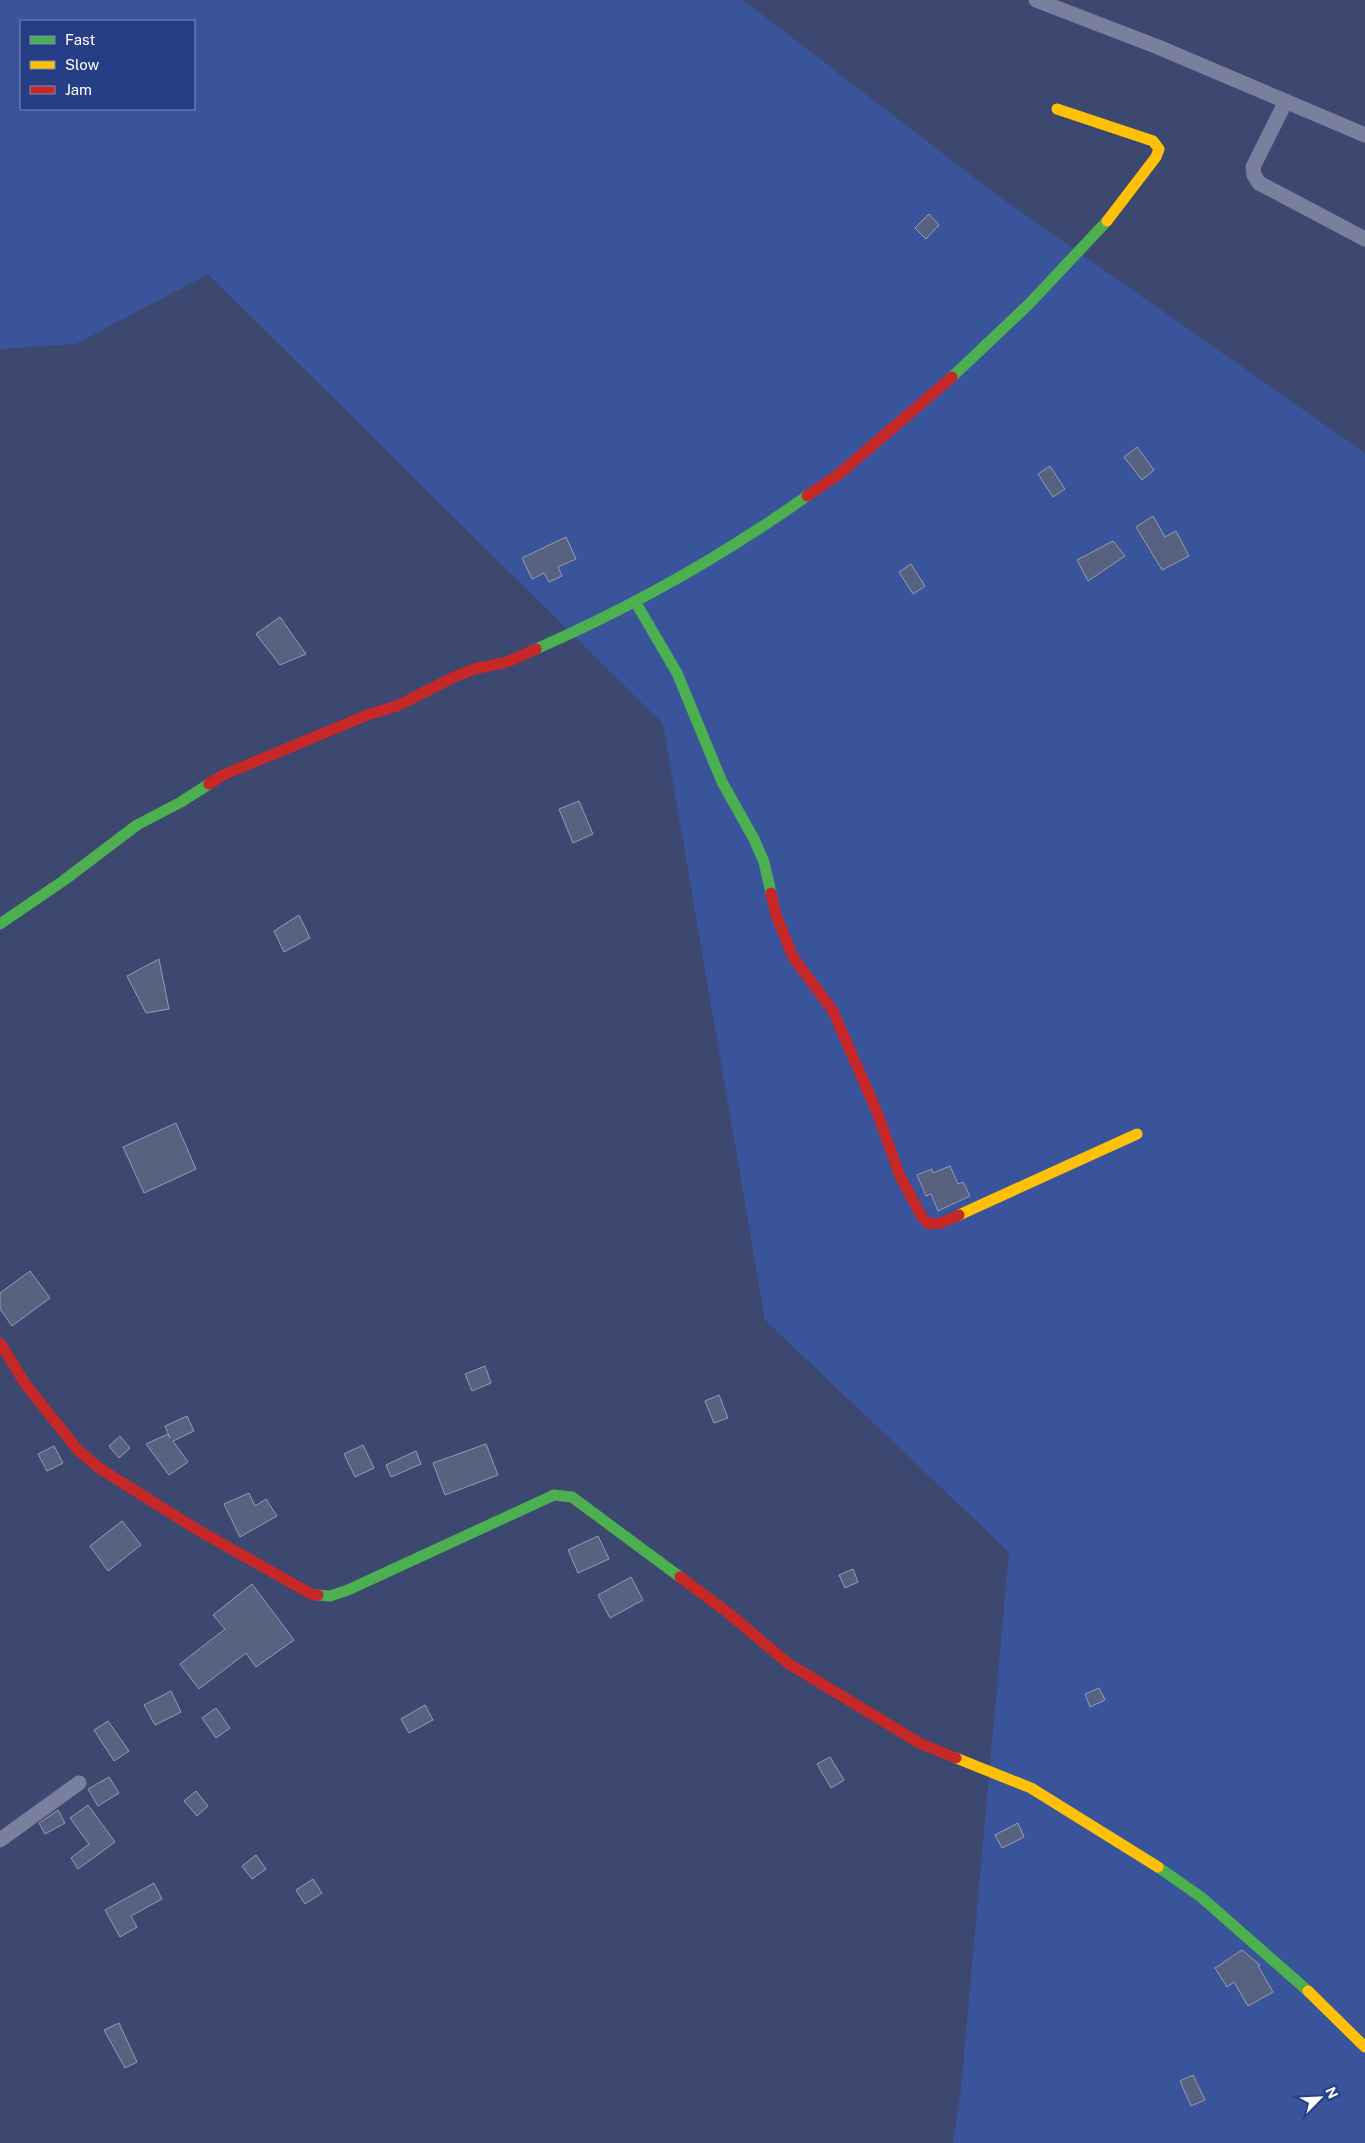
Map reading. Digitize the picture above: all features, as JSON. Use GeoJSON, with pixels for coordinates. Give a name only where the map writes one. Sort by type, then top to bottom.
{"type":"FeatureCollection","features":[{"type":"Feature","properties":{"kind":"street"},"geometry":{"type":"LineString","coordinates":[[1036,0],[1158,47],[1365,135]]}},
{"type":"Feature","properties":{"kind":"street"},"geometry":{"type":"LineString","coordinates":[[1286,101],[1253,167],[1254,176],[1259,183],[1365,239]]}},
{"type":"Feature","properties":{"kind":"street"},"geometry":{"type":"LineString","coordinates":[[0,924],[63,881],[137,824],[181,802],[223,775],[370,714],[397,706],[467,671],[507,662],[636,603],[750,536],[839,474],[962,368],[1029,304],[1105,223],[1156,157],[1159,149],[1157,144],[1148,139],[1056,110]]}},
{"type":"Feature","properties":{"kind":"street"},"geometry":{"type":"LineString","coordinates":[[636,603],[677,673],[722,782],[764,862],[776,915],[793,957],[832,1011],[844,1032],[877,1112],[900,1176],[922,1217],[929,1224],[941,1224],[1138,1134]]}},
{"type":"Feature","properties":{"kind":"street"},"geometry":{"type":"LineString","coordinates":[[0,1343],[26,1385],[78,1450],[99,1468],[196,1529],[314,1595],[330,1596],[348,1590],[554,1495],[572,1497],[727,1612],[789,1664],[921,1744],[1031,1788],[1133,1850],[1201,1897],[1323,2004],[1365,2047]]}},
{"type":"Feature","properties":{"kind":"street"},"geometry":{"type":"LineString","coordinates":[[0,1840],[79,1783]]}},
{"type":"Feature","properties":{"kind":"shaded area"},"geometry":{"type":"Polygon","coordinates":[[[0,0],[743,0],[997,195],[1365,453],[1365,2143],[953,2143],[961,2089],[1009,1552],[765,1320],[663,724],[208,274],[76,344],[0,349],[0,0]]]}},
{"type":"Feature","properties":{"kind":"building"},"geometry":{"type":"Polygon","coordinates":[[[929,214],[939,225],[926,239],[915,228],[929,214]]]}},
{"type":"Feature","properties":{"kind":"building"},"geometry":{"type":"Polygon","coordinates":[[[1137,447],[1154,470],[1142,480],[1124,457],[1137,447]]]}},
{"type":"Feature","properties":{"kind":"building"},"geometry":{"type":"Polygon","coordinates":[[[1050,466],[1065,489],[1053,497],[1038,474],[1050,466]]]}},
{"type":"Feature","properties":{"kind":"building"},"geometry":{"type":"Polygon","coordinates":[[[1153,516],[1165,537],[1176,531],[1189,556],[1162,570],[1136,527],[1153,516]]]}},
{"type":"Feature","properties":{"kind":"building"},"geometry":{"type":"Polygon","coordinates":[[[566,537],[576,559],[558,567],[562,576],[549,582],[544,573],[532,579],[522,558],[566,537]]]}},
{"type":"Feature","properties":{"kind":"building"},"geometry":{"type":"Polygon","coordinates":[[[1113,541],[1125,556],[1088,581],[1077,560],[1113,541]]]}},
{"type":"Feature","properties":{"kind":"building"},"geometry":{"type":"Polygon","coordinates":[[[911,564],[925,586],[913,594],[899,572],[911,564]]]}},
{"type":"Feature","properties":{"kind":"building"},"geometry":{"type":"Polygon","coordinates":[[[280,617],[306,654],[280,665],[256,634],[280,617]]]}},
{"type":"Feature","properties":{"kind":"building"},"geometry":{"type":"Polygon","coordinates":[[[579,801],[593,834],[573,843],[559,809],[579,801]]]}},
{"type":"Feature","properties":{"kind":"building"},"geometry":{"type":"Polygon","coordinates":[[[299,915],[310,938],[284,952],[274,931],[299,915]]]}},
{"type":"Feature","properties":{"kind":"building"},"geometry":{"type":"Polygon","coordinates":[[[159,959],[169,1009],[146,1013],[127,976],[159,959]]]}},
{"type":"Feature","properties":{"kind":"building"},"geometry":{"type":"Polygon","coordinates":[[[176,1123],[196,1169],[144,1193],[123,1147],[176,1123]]]}},
{"type":"Feature","properties":{"kind":"building"},"geometry":{"type":"Polygon","coordinates":[[[950,1166],[958,1184],[963,1182],[970,1196],[938,1211],[931,1194],[926,1196],[917,1175],[932,1169],[933,1173],[950,1166]]]}},
{"type":"Feature","properties":{"kind":"building"},"geometry":{"type":"Polygon","coordinates":[[[30,1271],[50,1298],[12,1326],[0,1309],[0,1293],[30,1271]]]}},
{"type":"Feature","properties":{"kind":"building"},"geometry":{"type":"Polygon","coordinates":[[[485,1366],[491,1383],[472,1391],[465,1374],[485,1366]]]}},
{"type":"Feature","properties":{"kind":"building"},"geometry":{"type":"Polygon","coordinates":[[[719,1395],[728,1418],[714,1423],[705,1401],[719,1395]]]}},
{"type":"Feature","properties":{"kind":"building"},"geometry":{"type":"Polygon","coordinates":[[[187,1416],[194,1431],[173,1441],[188,1462],[169,1475],[146,1444],[168,1434],[170,1438],[165,1426],[187,1416]]]}},
{"type":"Feature","properties":{"kind":"building"},"geometry":{"type":"Polygon","coordinates":[[[120,1436],[130,1448],[119,1458],[109,1446],[120,1436]]]}},
{"type":"Feature","properties":{"kind":"building"},"geometry":{"type":"Polygon","coordinates":[[[486,1444],[498,1475],[445,1495],[433,1463],[486,1444]]]}},
{"type":"Feature","properties":{"kind":"building"},"geometry":{"type":"Polygon","coordinates":[[[363,1445],[374,1468],[355,1477],[344,1454],[363,1445]]]}},
{"type":"Feature","properties":{"kind":"building"},"geometry":{"type":"Polygon","coordinates":[[[54,1446],[63,1463],[47,1471],[38,1454],[54,1446]]]}},
{"type":"Feature","properties":{"kind":"building"},"geometry":{"type":"Polygon","coordinates":[[[416,1451],[421,1464],[391,1477],[386,1465],[416,1451]]]}},
{"type":"Feature","properties":{"kind":"building"},"geometry":{"type":"Polygon","coordinates":[[[249,1493],[255,1506],[266,1499],[277,1516],[240,1537],[224,1504],[249,1493]]]}},
{"type":"Feature","properties":{"kind":"building"},"geometry":{"type":"Polygon","coordinates":[[[122,1521],[141,1545],[108,1571],[90,1546],[122,1521]]]}},
{"type":"Feature","properties":{"kind":"building"},"geometry":{"type":"Polygon","coordinates":[[[598,1536],[609,1559],[578,1573],[568,1550],[598,1536]]]}},
{"type":"Feature","properties":{"kind":"building"},"geometry":{"type":"Polygon","coordinates":[[[853,1569],[858,1582],[845,1588],[839,1575],[853,1569]]]}},
{"type":"Feature","properties":{"kind":"building"},"geometry":{"type":"Polygon","coordinates":[[[631,1577],[643,1600],[610,1618],[598,1595],[631,1577]]]}},
{"type":"Feature","properties":{"kind":"building"},"geometry":{"type":"Polygon","coordinates":[[[252,1584],[294,1640],[256,1667],[246,1653],[199,1689],[180,1664],[225,1629],[213,1615],[252,1584]]]}},
{"type":"Feature","properties":{"kind":"building"},"geometry":{"type":"Polygon","coordinates":[[[1099,1688],[1105,1700],[1090,1707],[1085,1694],[1099,1688]]]}},
{"type":"Feature","properties":{"kind":"building"},"geometry":{"type":"Polygon","coordinates":[[[171,1691],[181,1712],[155,1725],[144,1705],[171,1691]]]}},
{"type":"Feature","properties":{"kind":"building"},"geometry":{"type":"Polygon","coordinates":[[[425,1705],[433,1720],[409,1733],[401,1719],[425,1705]]]}},
{"type":"Feature","properties":{"kind":"building"},"geometry":{"type":"Polygon","coordinates":[[[216,1708],[230,1728],[216,1738],[202,1718],[216,1708]]]}},
{"type":"Feature","properties":{"kind":"building"},"geometry":{"type":"Polygon","coordinates":[[[108,1721],[129,1751],[114,1761],[94,1730],[108,1721]]]}},
{"type":"Feature","properties":{"kind":"building"},"geometry":{"type":"Polygon","coordinates":[[[830,1757],[844,1780],[831,1788],[817,1764],[830,1757]]]}},
{"type":"Feature","properties":{"kind":"building"},"geometry":{"type":"Polygon","coordinates":[[[109,1777],[119,1793],[98,1806],[88,1789],[109,1777]]]}},
{"type":"Feature","properties":{"kind":"building"},"geometry":{"type":"Polygon","coordinates":[[[196,1791],[208,1806],[197,1816],[184,1801],[196,1791]]]}},
{"type":"Feature","properties":{"kind":"building"},"geometry":{"type":"Polygon","coordinates":[[[88,1805],[115,1842],[78,1869],[71,1858],[89,1844],[70,1818],[88,1805]]]}},
{"type":"Feature","properties":{"kind":"building"},"geometry":{"type":"Polygon","coordinates":[[[58,1810],[65,1823],[45,1834],[39,1823],[58,1810]]]}},
{"type":"Feature","properties":{"kind":"building"},"geometry":{"type":"Polygon","coordinates":[[[1018,1823],[1024,1837],[1002,1848],[995,1835],[1018,1823]]]}},
{"type":"Feature","properties":{"kind":"building"},"geometry":{"type":"Polygon","coordinates":[[[256,1855],[266,1869],[252,1879],[242,1866],[256,1855]]]}},
{"type":"Feature","properties":{"kind":"building"},"geometry":{"type":"Polygon","coordinates":[[[313,1879],[322,1893],[305,1904],[296,1890],[313,1879]]]}},
{"type":"Feature","properties":{"kind":"building"},"geometry":{"type":"Polygon","coordinates":[[[154,1883],[162,1899],[131,1916],[137,1927],[120,1937],[105,1910],[154,1883]]]}},
{"type":"Feature","properties":{"kind":"building"},"geometry":{"type":"Polygon","coordinates":[[[1242,1950],[1260,1965],[1258,1966],[1273,1992],[1248,2006],[1234,1982],[1227,1987],[1215,1968],[1242,1950]]]}},
{"type":"Feature","properties":{"kind":"building"},"geometry":{"type":"Polygon","coordinates":[[[119,2023],[137,2062],[125,2068],[104,2030],[119,2023]]]}},
{"type":"Feature","properties":{"kind":"building"},"geometry":{"type":"Polygon","coordinates":[[[1193,2075],[1205,2100],[1191,2106],[1180,2081],[1193,2075]]]}},
{"type":"Feature","properties":{"kind":"traffic: fast"},"geometry":{"type":"LineString","coordinates":[[952,377],[1029,304],[1107,221]]}},
{"type":"Feature","properties":{"kind":"traffic: fast"},"geometry":{"type":"LineString","coordinates":[[536,649],[607,616],[675,580],[742,540],[807,496]]}},
{"type":"Feature","properties":{"kind":"traffic: fast"},"geometry":{"type":"LineString","coordinates":[[636,603],[677,673],[722,782],[754,839],[764,862],[771,893]]}},
{"type":"Feature","properties":{"kind":"traffic: fast"},"geometry":{"type":"LineString","coordinates":[[0,924],[63,881],[137,825],[181,802],[209,784]]}},
{"type":"Feature","properties":{"kind":"traffic: fast"},"geometry":{"type":"LineString","coordinates":[[318,1595],[330,1596],[348,1590],[554,1495],[572,1497],[680,1577]]}},
{"type":"Feature","properties":{"kind":"traffic: fast"},"geometry":{"type":"LineString","coordinates":[[1158,1867],[1201,1897],[1308,1991]]}},
{"type":"Feature","properties":{"kind":"traffic: slow"},"geometry":{"type":"LineString","coordinates":[[1057,109],[1153,141],[1159,149],[1156,157],[1107,221]]}},
{"type":"Feature","properties":{"kind":"traffic: slow"},"geometry":{"type":"LineString","coordinates":[[959,1215],[1137,1134]]}},
{"type":"Feature","properties":{"kind":"traffic: slow"},"geometry":{"type":"LineString","coordinates":[[956,1758],[1031,1788],[1158,1867]]}},
{"type":"Feature","properties":{"kind":"traffic: slow"},"geometry":{"type":"LineString","coordinates":[[1308,1991],[1365,2047]]}},
{"type":"Feature","properties":{"kind":"traffic: jam"},"geometry":{"type":"LineString","coordinates":[[807,496],[839,474],[952,377]]}},
{"type":"Feature","properties":{"kind":"traffic: jam"},"geometry":{"type":"LineString","coordinates":[[209,784],[223,775],[370,714],[397,706],[454,677],[474,669],[507,662],[536,649]]}},
{"type":"Feature","properties":{"kind":"traffic: jam"},"geometry":{"type":"LineString","coordinates":[[771,893],[776,915],[793,957],[833,1011],[877,1112],[900,1176],[922,1217],[929,1224],[941,1223],[959,1215]]}},
{"type":"Feature","properties":{"kind":"traffic: jam"},"geometry":{"type":"LineString","coordinates":[[0,1343],[26,1385],[78,1450],[99,1468],[196,1529],[313,1595],[318,1595]]}},
{"type":"Feature","properties":{"kind":"traffic: jam"},"geometry":{"type":"LineString","coordinates":[[680,1577],[727,1612],[789,1664],[921,1744],[956,1758]]}}]}
